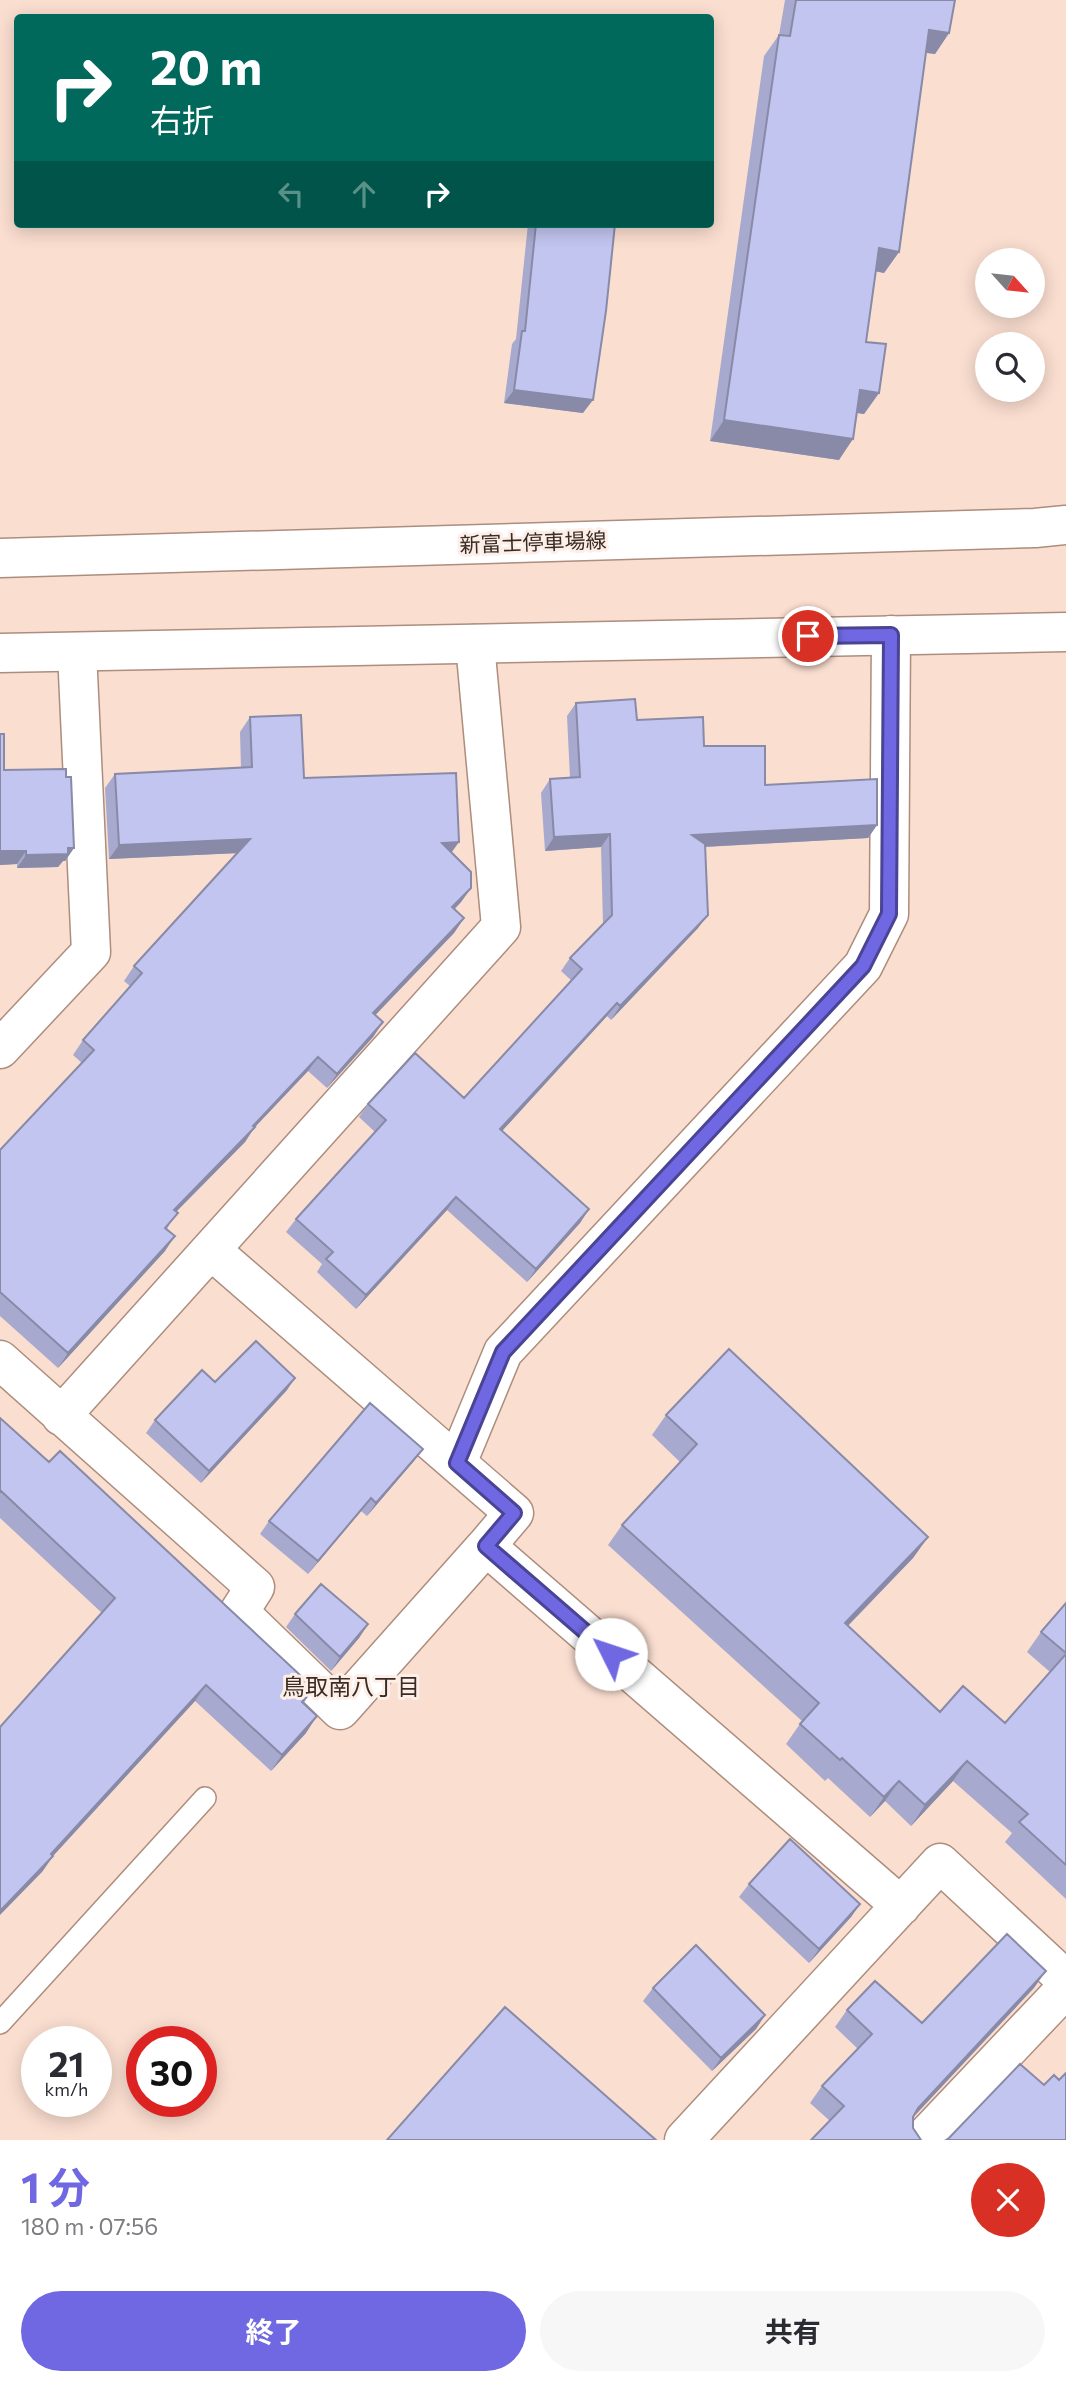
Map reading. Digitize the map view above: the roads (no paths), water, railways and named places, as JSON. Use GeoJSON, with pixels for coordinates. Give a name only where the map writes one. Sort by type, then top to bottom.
{"type":"FeatureCollection","features":[{"type":"Feature","properties":{"kind":"street","name":"新富士停車場線"},"geometry":{"type":"LineString","coordinates":[[0,558],[1007,529],[1066,525]]}},
{"type":"Feature","properties":{"kind":"street"},"geometry":{"type":"LineString","coordinates":[[0,653],[1066,632]]}},
{"type":"Feature","properties":{"kind":"street"},"geometry":{"type":"LineString","coordinates":[[457,1463],[503,1352],[863,966],[889,914],[891,635]]}},
{"type":"Feature","properties":{"kind":"street"},"geometry":{"type":"LineString","coordinates":[[61,1416],[501,927],[475,643]]}},
{"type":"Feature","properties":{"kind":"street"},"geometry":{"type":"LineString","coordinates":[[0,1049],[91,952],[78,652]]}},
{"type":"Feature","properties":{"kind":"street"},"geometry":{"type":"LineString","coordinates":[[0,1360],[255,1587],[239,1612],[340,1710],[514,1513],[211,1250]]}},
{"type":"Feature","properties":{"kind":"street"},"geometry":{"type":"LineString","coordinates":[[486,1546],[901,1906]]}},
{"type":"Feature","properties":{"kind":"street"},"geometry":{"type":"LineString","coordinates":[[684,2140],[940,1863],[1066,1980]]}},
{"type":"Feature","properties":{"kind":"street"},"geometry":{"type":"LineString","coordinates":[[922,2140],[1066,1988]]}},
{"type":"Feature","properties":{"kind":"lane"},"geometry":{"type":"LineString","coordinates":[[0,2023],[205,1798]]}},
{"type":"Feature","properties":{"kind":"district","name":"鳥取南八丁目"},"geometry":{"type":"Point","coordinates":[351,1687]}}]}
